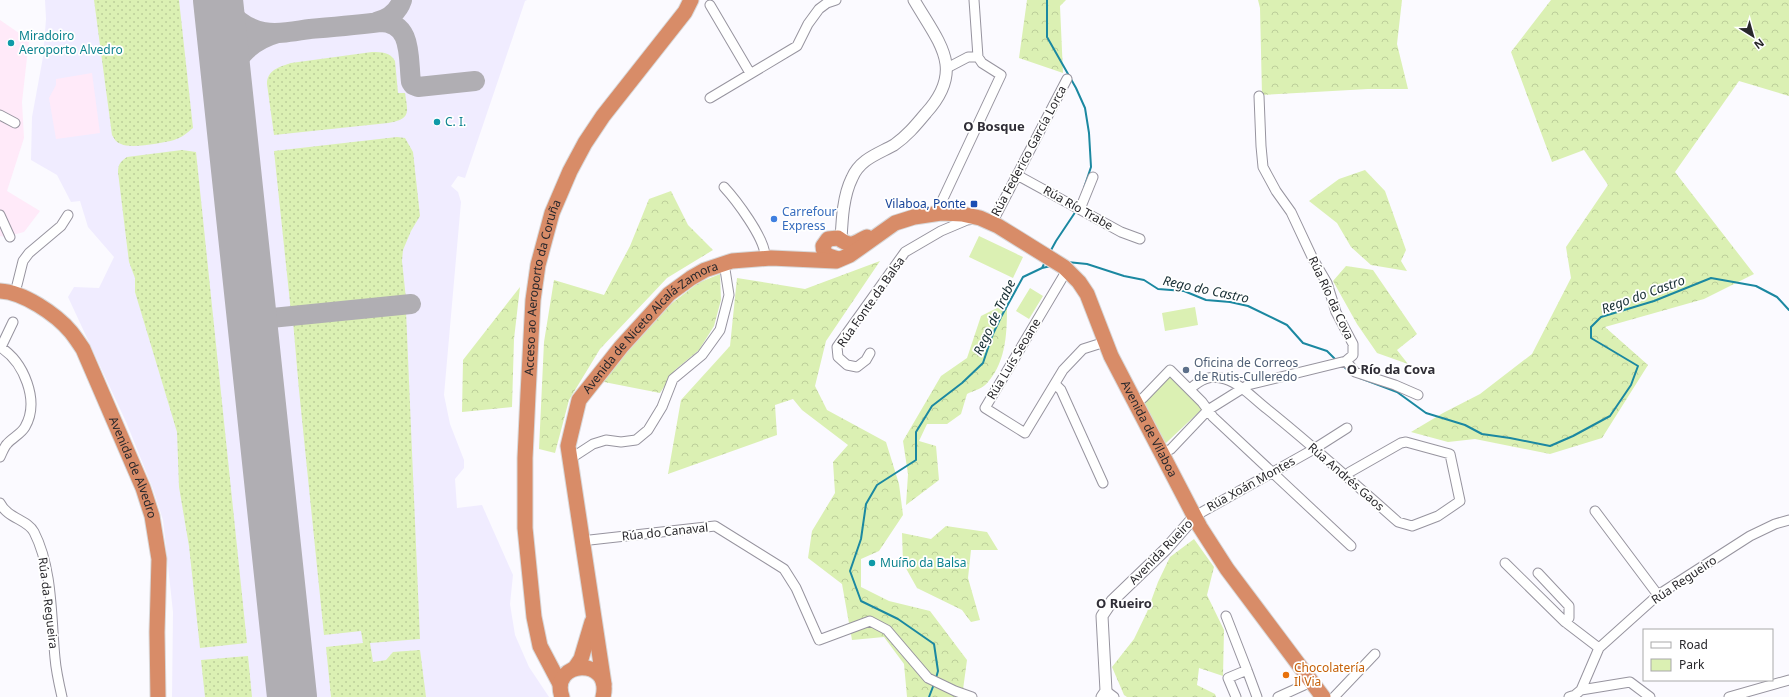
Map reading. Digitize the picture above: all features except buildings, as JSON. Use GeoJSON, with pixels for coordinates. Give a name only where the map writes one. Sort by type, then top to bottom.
{"type":"FeatureCollection","features":[{"type":"Feature","properties":{"kind":"highway","name":"Acceso ao Aeroporto da Coruña"},"geometry":{"type":"LineString","coordinates":[[566,680],[550,656],[534,617],[525,528],[525,466],[533,300],[538,265],[552,213],[570,172],[585,143],[602,116],[685,12],[691,0]]}},
{"type":"Feature","properties":{"kind":"highway","name":"Avenida de Vilaboa"},"geometry":{"type":"LineString","coordinates":[[936,214],[962,214],[986,221],[1065,268],[1079,282],[1087,294],[1105,342],[1161,454],[1195,516],[1227,569],[1323,697]]}},
{"type":"Feature","properties":{"kind":"highway","name":"Avenida de Niceto Alcalá-Zamora"},"geometry":{"type":"LineString","coordinates":[[836,260],[850,255],[895,224],[914,217],[936,214]]}},
{"type":"Feature","properties":{"kind":"highway","name":"Avenida de Niceto Alcalá-Zamora"},"geometry":{"type":"LineString","coordinates":[[728,262],[820,269],[841,265],[855,259],[875,244],[886,235],[895,224]]}},
{"type":"Feature","properties":{"kind":"highway"},"geometry":{"type":"LineString","coordinates":[[728,262],[765,255],[810,252],[836,242],[850,245],[895,224]]}},
{"type":"Feature","properties":{"kind":"highway"},"geometry":{"type":"LineString","coordinates":[[784,266],[797,264],[819,266],[830,264],[841,254],[836,242]]}},
{"type":"Feature","properties":{"kind":"highway","name":"Avenida de Niceto Alcalá-Zamora"},"geometry":{"type":"LineString","coordinates":[[604,691],[568,446],[580,400],[621,347],[669,294],[705,270],[728,262],[772,258],[844,261],[867,247],[875,244]]}},
{"type":"Feature","properties":{"kind":"highway","name":"Avenida de Alvedro"},"geometry":{"type":"LineString","coordinates":[[0,291],[15,294],[46,309],[70,331],[83,349],[143,488],[152,516],[158,552],[158,697]]}},
{"type":"Feature","properties":{"kind":"highway","name":"Avenida de Niceto Alcalá-Zamora"},"geometry":{"type":"LineString","coordinates":[[566,680],[581,659],[594,617]]}},
{"type":"Feature","properties":{"kind":"highway"},"geometry":{"type":"LineString","coordinates":[[566,680],[582,667],[590,668],[601,677],[604,691]]}},
{"type":"Feature","properties":{"kind":"street"},"geometry":{"type":"LineString","coordinates":[[710,98],[750,72],[777,59],[797,46],[808,24],[819,9],[827,3],[836,0]]}},
{"type":"Feature","properties":{"kind":"street"},"geometry":{"type":"LineString","coordinates":[[836,242],[842,221],[846,195],[852,178],[859,166],[867,159],[893,145],[911,130],[931,108],[942,91],[947,78],[945,57],[939,43],[914,0]]}},
{"type":"Feature","properties":{"kind":"street"},"geometry":{"type":"LineString","coordinates":[[936,214],[1002,75],[982,63],[978,57],[974,0]]}},
{"type":"Feature","properties":{"kind":"street"},"geometry":{"type":"LineString","coordinates":[[710,5],[750,72]]}},
{"type":"Feature","properties":{"kind":"street"},"geometry":{"type":"LineString","coordinates":[[947,68],[968,57],[978,57]]}},
{"type":"Feature","properties":{"kind":"street","name":"Rúa Federico García Lorca"},"geometry":{"type":"LineString","coordinates":[[986,221],[1017,175],[1067,79]]}},
{"type":"Feature","properties":{"kind":"street","name":"Rúa Río da Cova"},"geometry":{"type":"LineString","coordinates":[[1259,96],[1263,167],[1276,191],[1291,212],[1326,283],[1336,312],[1353,344],[1353,355],[1346,361]]}},
{"type":"Feature","properties":{"kind":"street"},"geometry":{"type":"LineString","coordinates":[[0,115],[16,123]]}},
{"type":"Feature","properties":{"kind":"street","name":"Rúa Río Trabe"},"geometry":{"type":"LineString","coordinates":[[1017,175],[1121,232],[1140,239]]}},
{"type":"Feature","properties":{"kind":"street"},"geometry":{"type":"LineString","coordinates":[[1080,209],[1093,177]]}},
{"type":"Feature","properties":{"kind":"street"},"geometry":{"type":"LineString","coordinates":[[724,187],[732,196],[760,237],[765,250],[765,255]]}},
{"type":"Feature","properties":{"kind":"street"},"geometry":{"type":"LineString","coordinates":[[17,285],[24,261],[29,253],[61,226],[68,214]]}},
{"type":"Feature","properties":{"kind":"street","name":"Rúa Fonte da Balsa"},"geometry":{"type":"LineString","coordinates":[[926,240],[941,226],[942,223],[936,214]]}},
{"type":"Feature","properties":{"kind":"street"},"geometry":{"type":"LineString","coordinates":[[0,215],[10,237]]}},
{"type":"Feature","properties":{"kind":"street","name":"Rúa Fonte da Balsa"},"geometry":{"type":"LineString","coordinates":[[870,353],[866,360],[858,367],[847,366],[838,357],[836,346],[905,252],[967,220],[986,221]]}},
{"type":"Feature","properties":{"kind":"street"},"geometry":{"type":"LineString","coordinates":[[570,459],[593,444],[606,440],[621,442],[636,440],[648,430],[662,407],[673,379],[702,355],[720,330],[729,295],[728,262]]}},
{"type":"Feature","properties":{"kind":"street","name":"Rúa Luís Seoane"},"geometry":{"type":"LineString","coordinates":[[1055,384],[1025,433],[985,408],[1065,268]]}},
{"type":"Feature","properties":{"kind":"street"},"geometry":{"type":"LineString","coordinates":[[0,457],[7,444],[24,429],[30,417],[32,404],[28,385],[20,368],[8,352],[1,347],[13,322]]}},
{"type":"Feature","properties":{"kind":"street"},"geometry":{"type":"LineString","coordinates":[[1103,483],[1061,390],[1055,384],[1063,370],[1082,349],[1105,342]]}},
{"type":"Feature","properties":{"kind":"street"},"geometry":{"type":"LineString","coordinates":[[1161,454],[1171,449],[1208,410],[1248,385],[1346,361],[1355,372],[1395,385],[1418,395]]}},
{"type":"Feature","properties":{"kind":"street"},"geometry":{"type":"LineString","coordinates":[[1135,402],[1143,398],[1170,370],[1190,389],[1213,417],[1351,546]]}},
{"type":"Feature","properties":{"kind":"street","name":"Rúa Andrés Gaos"},"geometry":{"type":"LineString","coordinates":[[1190,389],[1201,380],[1214,377],[1224,378],[1242,389],[1346,476],[1398,522],[1412,526],[1438,516],[1460,501],[1450,454],[1406,442],[1400,443],[1350,472],[1346,476]]}},
{"type":"Feature","properties":{"kind":"street","name":"Rúa Xoán Montes"},"geometry":{"type":"LineString","coordinates":[[1195,516],[1314,449],[1348,428]]}},
{"type":"Feature","properties":{"kind":"street","name":"Rúa da Regueira"},"geometry":{"type":"LineString","coordinates":[[0,503],[12,517],[22,521],[33,531],[44,559],[51,607],[55,659],[62,697]]}},
{"type":"Feature","properties":{"kind":"street"},"geometry":{"type":"LineString","coordinates":[[1595,511],[1658,595]]}},
{"type":"Feature","properties":{"kind":"street","name":"Avenida Rueiro"},"geometry":{"type":"LineString","coordinates":[[1107,695],[1102,616],[1112,601],[1166,549],[1195,516]]}},
{"type":"Feature","properties":{"kind":"street","name":"Rúa Regueiro"},"geometry":{"type":"LineString","coordinates":[[1581,690],[1599,648],[1658,595],[1755,534],[1775,524],[1789,520]]}},
{"type":"Feature","properties":{"kind":"street","name":"Rúa do Canaval"},"geometry":{"type":"LineString","coordinates":[[582,541],[715,526],[784,570],[796,588],[819,640],[870,621],[887,630],[928,678],[955,691],[972,697]]}},
{"type":"Feature","properties":{"kind":"street"},"geometry":{"type":"LineString","coordinates":[[1505,563],[1565,622],[1599,648]]}},
{"type":"Feature","properties":{"kind":"street"},"geometry":{"type":"LineString","coordinates":[[1538,573],[1569,606],[1569,618],[1565,622]]}},
{"type":"Feature","properties":{"kind":"street"},"geometry":{"type":"LineString","coordinates":[[1226,616],[1257,697]]}},
{"type":"Feature","properties":{"kind":"street"},"geometry":{"type":"LineString","coordinates":[[1334,697],[1375,654]]}},
{"type":"Feature","properties":{"kind":"street"},"geometry":{"type":"LineString","coordinates":[[1236,697],[1228,678],[1247,670]]}},
{"type":"Feature","properties":{"kind":"street"},"geometry":{"type":"LineString","coordinates":[[1729,697],[1789,680]]}},
{"type":"Feature","properties":{"kind":"street"},"geometry":{"type":"LineString","coordinates":[[1278,697],[1311,682]]}},
{"type":"Feature","properties":{"kind":"street"},"geometry":{"type":"LineString","coordinates":[[1569,697],[1575,695],[1581,690],[1630,682],[1650,697]]}},
{"type":"Feature","properties":{"kind":"shaded area"},"geometry":{"type":"Polygon","coordinates":[[[45,0],[527,0],[525,1],[465,178],[458,176],[451,186],[458,192],[461,202],[444,395],[450,424],[464,460],[464,468],[455,479],[457,508],[482,505],[513,575],[510,604],[515,635],[529,667],[549,697],[172,697],[173,612],[163,520],[153,489],[127,424],[68,297],[74,287],[99,288],[114,257],[88,227],[80,201],[71,202],[57,175],[31,160],[32,117],[43,57],[46,19],[45,0]]]}},
{"type":"Feature","properties":{"kind":"shaded area"},"geometry":{"type":"Polygon","coordinates":[[[0,20],[29,40],[22,102],[24,138],[7,191],[40,211],[24,232],[5,237],[0,236],[0,20]]]}},
{"type":"Feature","properties":{"kind":"shaded area"},"geometry":{"type":"Polygon","coordinates":[[[92,73],[100,133],[56,139],[49,98],[56,85],[56,79],[92,73]]]}},
{"type":"Feature","properties":{"kind":"green space"},"geometry":{"type":"Polygon","coordinates":[[[94,0],[179,0],[193,128],[184,135],[177,139],[155,144],[132,146],[117,142],[112,135],[94,0]]]}},
{"type":"Feature","properties":{"kind":"green space"},"geometry":{"type":"Polygon","coordinates":[[[1027,0],[1066,0],[1060,6],[1063,73],[1019,58],[1027,0]]]}},
{"type":"Feature","properties":{"kind":"green space"},"geometry":{"type":"Polygon","coordinates":[[[1258,0],[1402,0],[1397,44],[1408,89],[1368,89],[1262,95],[1260,8],[1258,0]]]}},
{"type":"Feature","properties":{"kind":"green space"},"geometry":{"type":"Polygon","coordinates":[[[1551,0],[1789,0],[1789,96],[1739,81],[1675,172],[1754,274],[1704,299],[1605,327],[1648,365],[1602,438],[1550,454],[1475,439],[1448,442],[1411,432],[1443,413],[1480,394],[1532,354],[1571,278],[1566,247],[1608,185],[1584,150],[1552,162],[1511,52],[1551,0]]]}},
{"type":"Feature","properties":{"kind":"green space"},"geometry":{"type":"Polygon","coordinates":[[[372,52],[382,52],[388,54],[395,61],[398,93],[405,93],[407,110],[404,117],[388,123],[274,135],[267,84],[271,72],[291,63],[372,52]]]}},
{"type":"Feature","properties":{"kind":"green space"},"geometry":{"type":"Polygon","coordinates":[[[397,137],[405,138],[413,152],[420,216],[411,231],[403,250],[402,261],[406,299],[291,312],[274,151],[397,137]]]}},
{"type":"Feature","properties":{"kind":"green space"},"geometry":{"type":"Polygon","coordinates":[[[182,150],[196,152],[247,643],[200,648],[189,546],[179,487],[177,432],[135,292],[135,278],[129,262],[118,172],[120,163],[127,157],[182,150]]]}},
{"type":"Feature","properties":{"kind":"green space"},"geometry":{"type":"Polygon","coordinates":[[[1365,170],[1385,191],[1406,250],[1401,261],[1407,271],[1371,265],[1351,247],[1337,223],[1309,201],[1339,179],[1365,170]]]}},
{"type":"Feature","properties":{"kind":"green space"},"geometry":{"type":"Polygon","coordinates":[[[671,191],[688,225],[713,250],[667,278],[600,349],[569,400],[555,453],[539,449],[544,342],[554,280],[604,295],[630,246],[649,199],[671,191]]]}},
{"type":"Feature","properties":{"kind":"green space"},"geometry":{"type":"Polygon","coordinates":[[[979,236],[1023,257],[1013,278],[969,257],[979,236]]]}},
{"type":"Feature","properties":{"kind":"green space"},"geometry":{"type":"Polygon","coordinates":[[[880,261],[826,341],[815,386],[827,410],[886,442],[899,484],[903,515],[879,551],[861,559],[861,587],[889,601],[930,611],[967,660],[962,697],[907,697],[904,664],[884,637],[852,640],[842,584],[808,558],[812,531],[835,493],[833,462],[848,445],[802,410],[793,399],[775,405],[777,435],[668,474],[681,400],[730,346],[737,278],[805,289],[880,261]]]}},
{"type":"Feature","properties":{"kind":"green space"},"geometry":{"type":"Polygon","coordinates":[[[1346,266],[1373,270],[1417,334],[1397,350],[1408,364],[1377,353],[1357,324],[1333,281],[1346,266]]]}},
{"type":"Feature","properties":{"kind":"green space"},"geometry":{"type":"Polygon","coordinates":[[[720,274],[721,300],[714,326],[699,350],[675,370],[660,393],[604,382],[615,365],[671,304],[698,283],[720,274]]]}},
{"type":"Feature","properties":{"kind":"green space"},"geometry":{"type":"Polygon","coordinates":[[[520,287],[514,339],[512,407],[462,412],[463,360],[520,287]]]}},
{"type":"Feature","properties":{"kind":"green space"},"geometry":{"type":"Polygon","coordinates":[[[1030,288],[1043,296],[1029,319],[1016,311],[1030,288]]]}},
{"type":"Feature","properties":{"kind":"green space"},"geometry":{"type":"Polygon","coordinates":[[[1007,303],[1005,345],[999,364],[986,384],[981,388],[967,394],[961,414],[947,424],[927,424],[919,441],[936,446],[939,480],[906,505],[908,474],[903,441],[941,376],[967,358],[981,316],[1007,303]]]}},
{"type":"Feature","properties":{"kind":"green space"},"geometry":{"type":"Polygon","coordinates":[[[1195,307],[1198,325],[1165,331],[1162,313],[1195,307]]]}},
{"type":"Feature","properties":{"kind":"green space"},"geometry":{"type":"Polygon","coordinates":[[[406,311],[420,639],[370,643],[373,662],[386,660],[393,652],[420,650],[426,697],[331,697],[326,647],[363,643],[361,631],[324,635],[293,321],[406,311]]]}},
{"type":"Feature","properties":{"kind":"green space"},"geometry":{"type":"Polygon","coordinates":[[[1170,376],[1172,376],[1201,406],[1201,410],[1166,443],[1160,441],[1144,403],[1145,400],[1170,376]]]}},
{"type":"Feature","properties":{"kind":"green space"},"geometry":{"type":"Polygon","coordinates":[[[946,526],[987,532],[998,550],[971,550],[968,578],[980,620],[971,622],[962,610],[917,588],[903,563],[902,533],[931,539],[946,526]]]}},
{"type":"Feature","properties":{"kind":"green space"},"geometry":{"type":"Polygon","coordinates":[[[1194,539],[1214,567],[1207,595],[1224,630],[1223,676],[1199,668],[1197,685],[1215,694],[1216,697],[1127,697],[1124,695],[1112,667],[1134,639],[1170,557],[1194,539]]]}},
{"type":"Feature","properties":{"kind":"green space"},"geometry":{"type":"Polygon","coordinates":[[[248,656],[252,697],[205,697],[201,660],[248,656]]]}},
{"type":"Feature","properties":{"kind":"waterway","name":"Rego de Trabe"},"geometry":{"type":"LineString","coordinates":[[1047,0],[1047,37],[1076,88],[1085,108],[1089,133],[1091,167],[1084,188]]}},
{"type":"Feature","properties":{"kind":"waterway","name":"Rego de Trabe"},"geometry":{"type":"LineString","coordinates":[[1050,252],[1076,211]]}},
{"type":"Feature","properties":{"kind":"waterway","name":"Rego de Trabe"},"geometry":{"type":"LineString","coordinates":[[936,678],[938,671],[934,644],[898,619],[861,601],[850,571],[861,539],[866,504],[877,485],[916,460],[916,432],[932,406],[962,383],[983,363],[992,336],[1023,277],[1042,268],[1045,262]]}},
{"type":"Feature","properties":{"kind":"waterway","name":"Rego do Castro"},"geometry":{"type":"LineString","coordinates":[[1067,262],[1087,264],[1124,276],[1144,280],[1158,289],[1184,291],[1206,300],[1230,302],[1248,306],[1287,325],[1303,343],[1327,351],[1337,361]]}},
{"type":"Feature","properties":{"kind":"waterway","name":"Rego de Trabe"},"geometry":{"type":"LineString","coordinates":[[1042,268],[1051,266]]}},
{"type":"Feature","properties":{"kind":"waterway","name":"Rego do Castro"},"geometry":{"type":"LineString","coordinates":[[1360,378],[1397,392],[1426,413],[1465,425],[1482,434],[1550,446],[1573,436],[1610,416],[1631,385],[1638,366],[1591,338],[1591,327],[1601,317],[1654,301],[1711,278],[1756,286],[1777,297],[1789,310]]}},
{"type":"Feature","properties":{"kind":"waterway","name":"Rego do Castro"},"geometry":{"type":"LineString","coordinates":[[1342,365],[1351,373]]}},
{"type":"Feature","properties":{"kind":"waterway","name":"Rego de Trabe"},"geometry":{"type":"LineString","coordinates":[[929,697],[934,684]]}},
{"type":"Feature","properties":{"kind":"taxiway"},"geometry":{"type":"LineString","coordinates":[[221,0],[239,21],[251,28],[270,33],[380,22],[391,24],[398,28],[404,35],[407,43],[411,82],[413,85],[418,87],[475,81]]}},
{"type":"Feature","properties":{"kind":"taxiway"},"geometry":{"type":"LineString","coordinates":[[376,22],[385,19],[392,14],[398,8],[402,0]]}},
{"type":"Feature","properties":{"kind":"taxiway"},"geometry":{"type":"LineString","coordinates":[[227,87],[233,68],[244,52],[259,41],[278,33]]}},
{"type":"Feature","properties":{"kind":"taxiway"},"geometry":{"type":"LineString","coordinates":[[252,320],[411,304]]}},
{"type":"Feature","properties":{"kind":"runway"},"geometry":{"type":"LineString","coordinates":[[218,0],[292,697]]}},
{"type":"Feature","properties":{"kind":"place","name":"Miradoiro Aeroporto Alvedro"},"geometry":{"type":"Point","coordinates":[11,43]}},
{"type":"Feature","properties":{"kind":"place","name":"C. I."},"geometry":{"type":"Point","coordinates":[437,122]}},
{"type":"Feature","properties":{"kind":"place","name":"Vilaboa, Ponte"},"geometry":{"type":"Point","coordinates":[974,204]}},
{"type":"Feature","properties":{"kind":"place","name":"Carrefour Express"},"geometry":{"type":"Point","coordinates":[774,219]}},
{"type":"Feature","properties":{"kind":"place","name":"Oficina de Correos de Rutis-Culleredo"},"geometry":{"type":"Point","coordinates":[1186,370]}},
{"type":"Feature","properties":{"kind":"place","name":"Muíño da Balsa"},"geometry":{"type":"Point","coordinates":[872,563]}},
{"type":"Feature","properties":{"kind":"place","name":"Chocolatería Il Via"},"geometry":{"type":"Point","coordinates":[1286,675]}},
{"type":"Feature","properties":{"kind":"district","name":"O Bosque"},"geometry":{"type":"Point","coordinates":[994,126]}},
{"type":"Feature","properties":{"kind":"district","name":"O Río da Cova"},"geometry":{"type":"Point","coordinates":[1391,369]}},
{"type":"Feature","properties":{"kind":"district","name":"O Rueiro"},"geometry":{"type":"Point","coordinates":[1124,603]}}]}
